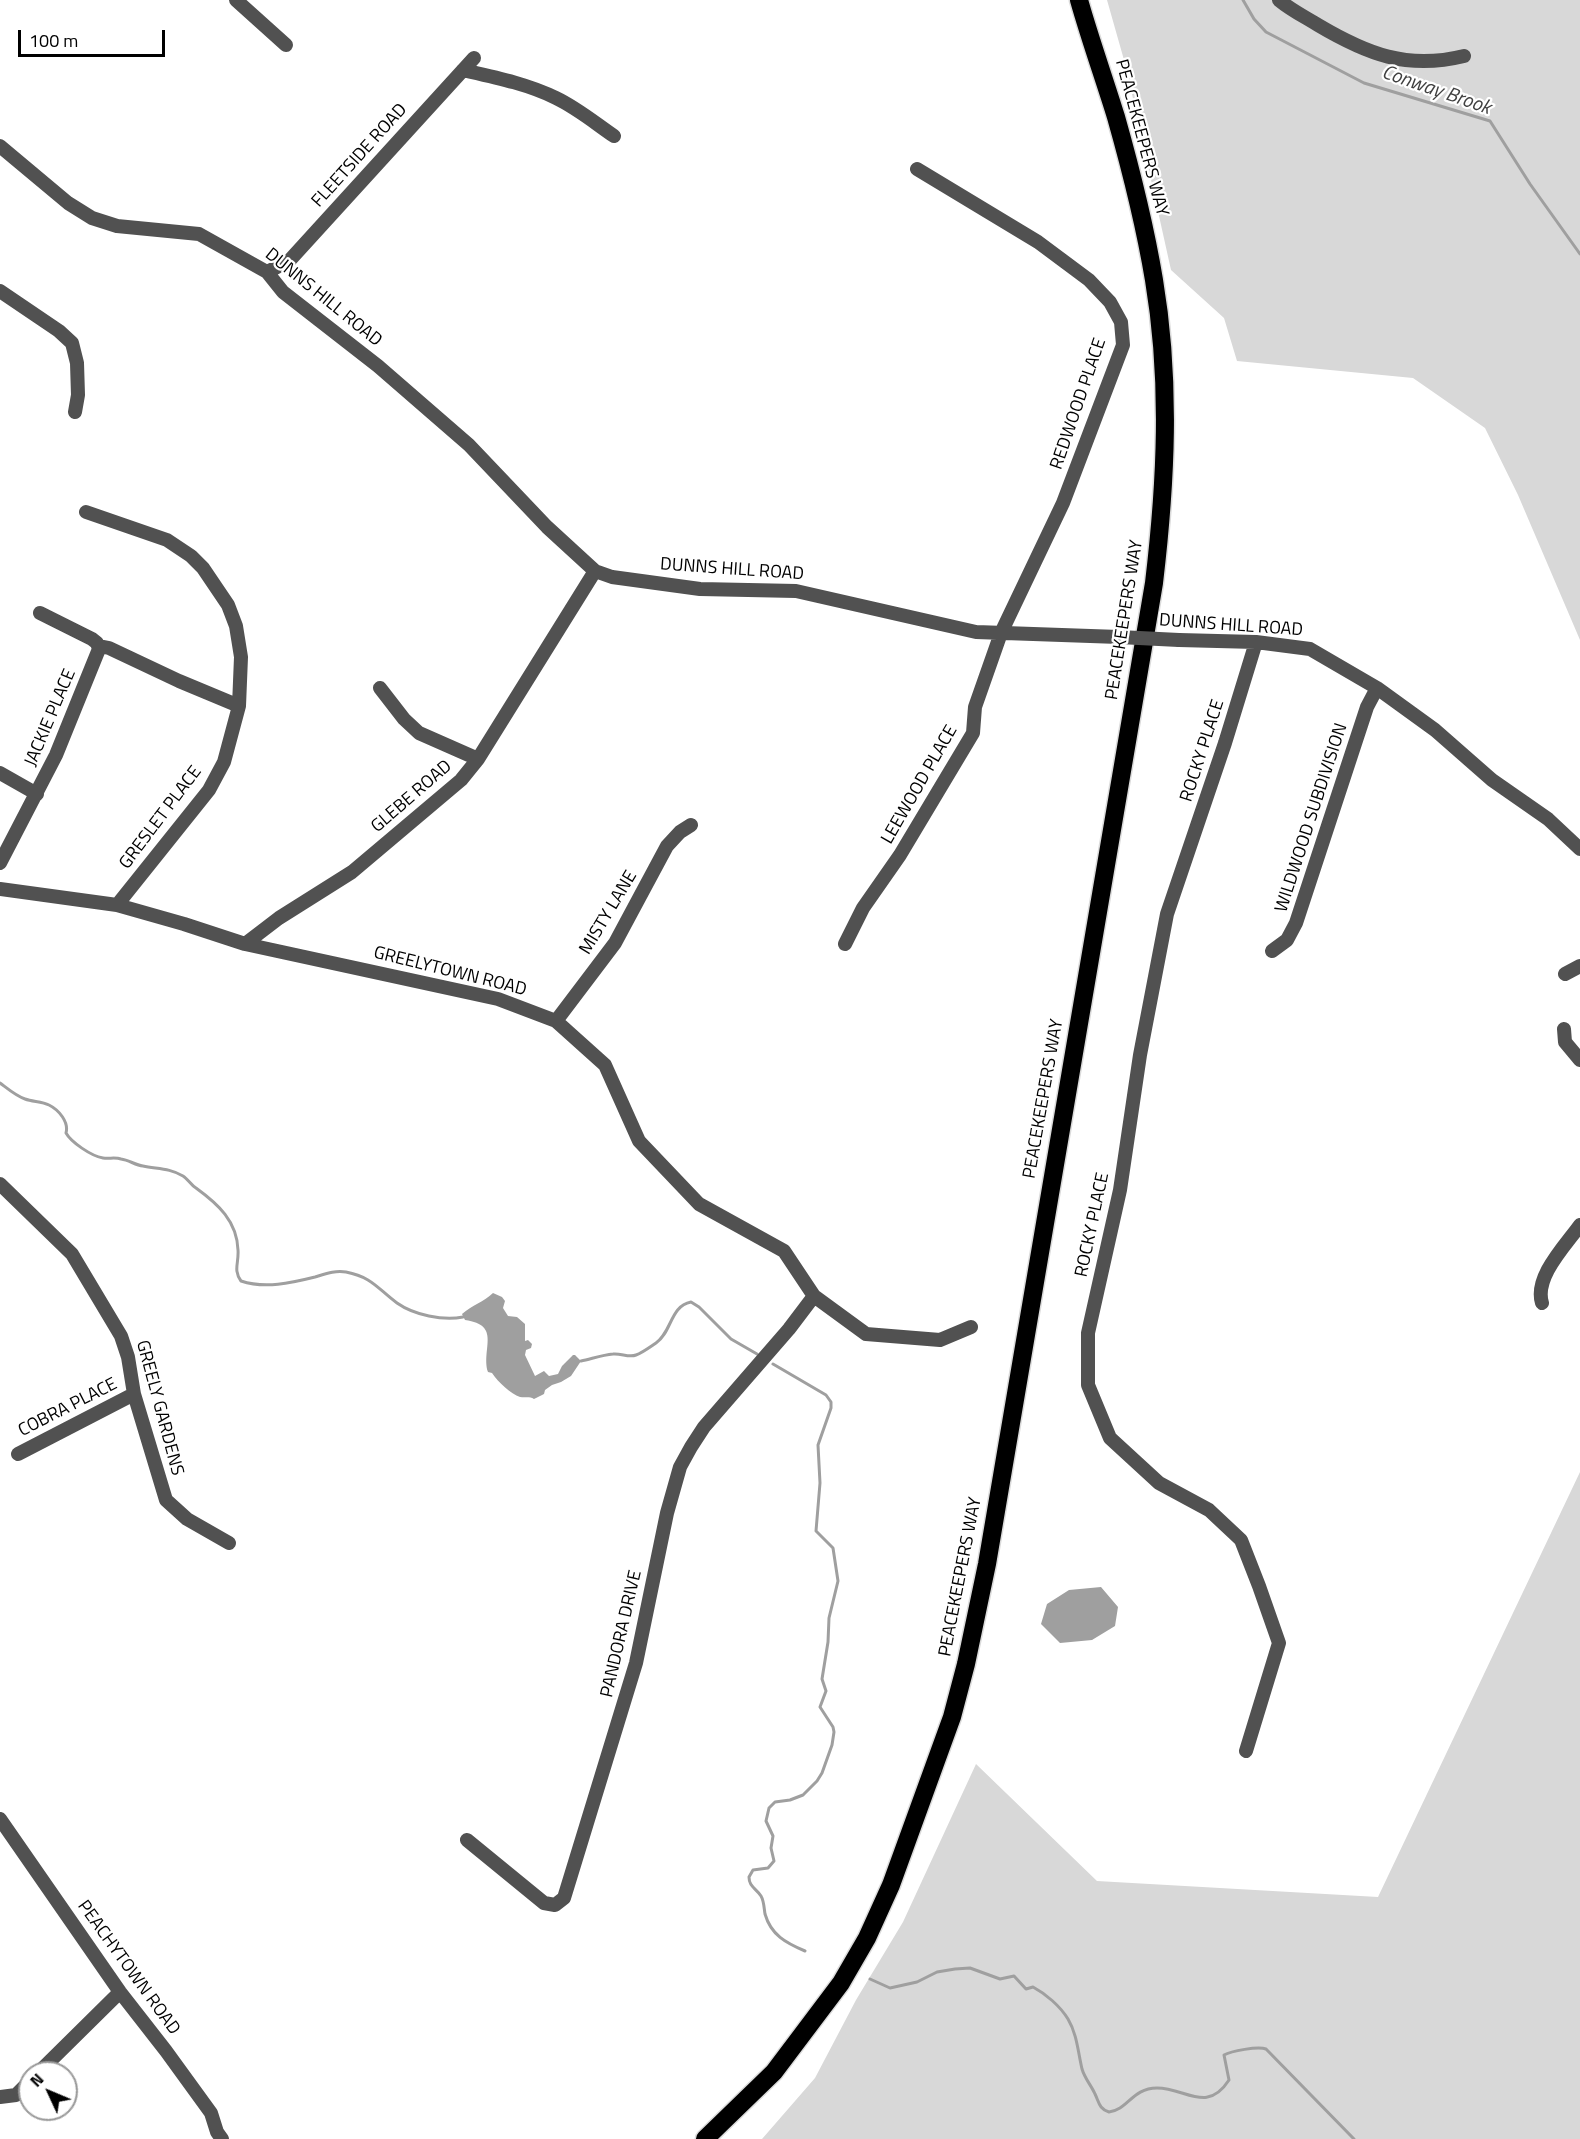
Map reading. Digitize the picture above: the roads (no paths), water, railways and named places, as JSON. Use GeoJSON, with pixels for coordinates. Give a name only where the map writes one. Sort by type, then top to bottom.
{"type":"FeatureCollection","features":[{"type":"Feature","properties":{"kind":"highway","name":"PEACEKEEPERS WAY"},"geometry":{"type":"LineString","coordinates":[[705,2139],[774,2072],[841,1983],[867,1938],[891,1885],[940,1750],[966,1664],[987,1564],[1154,583],[1166,455],[1166,397],[1154,281],[1143,222],[1116,120],[1079,0]]}},
{"type":"Feature","properties":{"kind":"highway"},"geometry":{"type":"LineString","coordinates":[[722,2139],[774,2072]]}},
{"type":"Feature","properties":{"kind":"highway"},"geometry":{"type":"LineString","coordinates":[[700,2139],[731,2116]]}},
{"type":"Feature","properties":{"kind":"street"},"geometry":{"type":"LineString","coordinates":[[236,0],[286,45]]}},
{"type":"Feature","properties":{"kind":"street"},"geometry":{"type":"LineString","coordinates":[[1279,0],[1339,38],[1371,52],[1407,61],[1441,62],[1464,56]]}},
{"type":"Feature","properties":{"kind":"street","name":"FLEETSIDE ROAD"},"geometry":{"type":"LineString","coordinates":[[267,272],[289,261],[474,58]]}},
{"type":"Feature","properties":{"kind":"street"},"geometry":{"type":"LineString","coordinates":[[463,70],[497,78],[555,97],[578,110],[614,136]]}},
{"type":"Feature","properties":{"kind":"street","name":"DUNNS HILL ROAD"},"geometry":{"type":"LineString","coordinates":[[1,150],[68,203],[92,218],[117,226],[199,234],[267,272],[283,292],[378,366],[469,445],[547,527],[595,571],[612,577],[700,589],[796,591],[976,632],[1256,642],[1310,649],[1377,688],[1443,736],[1497,784],[1542,814],[1580,849]]}},
{"type":"Feature","properties":{"kind":"street","name":"REDWOOD PLACE"},"geometry":{"type":"LineString","coordinates":[[917,169],[1038,242],[1089,280],[1110,302],[1120,322],[1123,345],[1063,503],[1001,633]]}},
{"type":"Feature","properties":{"kind":"street"},"geometry":{"type":"LineString","coordinates":[[0,291],[65,335],[72,343],[77,357],[78,387],[75,412]]}},
{"type":"Feature","properties":{"kind":"street","name":"GRESLET PLACE"},"geometry":{"type":"LineString","coordinates":[[86,512],[167,540],[184,550],[203,568],[228,605],[236,626],[241,657],[239,706],[224,762],[208,790],[117,905]]}},
{"type":"Feature","properties":{"kind":"street","name":"GLEBE ROAD"},"geometry":{"type":"LineString","coordinates":[[245,944],[279,918],[352,872],[461,780],[478,759],[595,571]]}},
{"type":"Feature","properties":{"kind":"street"},"geometry":{"type":"LineString","coordinates":[[40,613],[92,639],[99,646],[110,648],[179,681],[239,706]]}},
{"type":"Feature","properties":{"kind":"street","name":"LEEWOOD PLACE"},"geometry":{"type":"LineString","coordinates":[[845,944],[863,908],[900,855],[973,733],[975,707],[1001,633]]}},
{"type":"Feature","properties":{"kind":"street","name":"ROCKY PLACE"},"geometry":{"type":"LineString","coordinates":[[1246,1751],[1279,1643],[1259,1586],[1241,1540],[1209,1510],[1159,1483],[1110,1438],[1088,1384],[1088,1333],[1120,1190],[1140,1055],[1167,914],[1225,743],[1256,642]]}},
{"type":"Feature","properties":{"kind":"street","name":"JACKIE PLACE"},"geometry":{"type":"LineString","coordinates":[[0,863],[61,744],[99,646]]}},
{"type":"Feature","properties":{"kind":"street"},"geometry":{"type":"LineString","coordinates":[[380,688],[414,729],[478,759]]}},
{"type":"Feature","properties":{"kind":"street","name":"WILDWOOD SUBDIVISION"},"geometry":{"type":"LineString","coordinates":[[1272,951],[1287,940],[1296,923],[1367,707],[1377,688]]}},
{"type":"Feature","properties":{"kind":"street"},"geometry":{"type":"LineString","coordinates":[[0,773],[37,794]]}},
{"type":"Feature","properties":{"kind":"street","name":"MISTY LANE"},"geometry":{"type":"LineString","coordinates":[[556,1021],[615,943],[667,846],[680,832],[691,825]]}},
{"type":"Feature","properties":{"kind":"street","name":"GREELYTOWN ROAD"},"geometry":{"type":"LineString","coordinates":[[0,889],[117,905],[245,944],[498,999],[556,1021],[605,1065],[639,1141],[699,1204],[784,1251],[814,1296],[866,1334],[940,1340],[971,1327]]}},
{"type":"Feature","properties":{"kind":"street"},"geometry":{"type":"LineString","coordinates":[[1565,974],[1580,966]]}},
{"type":"Feature","properties":{"kind":"street"},"geometry":{"type":"LineString","coordinates":[[1564,1029],[1565,1042],[1580,1060]]}},
{"type":"Feature","properties":{"kind":"street","name":"GREELY GARDENS"},"geometry":{"type":"LineString","coordinates":[[0,1184],[72,1254],[121,1336],[128,1357],[134,1395],[166,1500],[186,1519],[229,1543]]}},
{"type":"Feature","properties":{"kind":"street"},"geometry":{"type":"LineString","coordinates":[[1542,1304],[1539,1296],[1543,1278],[1580,1225]]}},
{"type":"Feature","properties":{"kind":"street","name":"PANDORA DRIVE"},"geometry":{"type":"LineString","coordinates":[[467,1840],[544,1903],[552,1906],[562,1901],[576,1864],[636,1664],[667,1513],[680,1467],[704,1427],[789,1329],[814,1296]]}},
{"type":"Feature","properties":{"kind":"street","name":"COBRA PLACE"},"geometry":{"type":"LineString","coordinates":[[18,1454],[134,1395]]}},
{"type":"Feature","properties":{"kind":"street","name":"PEACHYTOWN ROAD"},"geometry":{"type":"LineString","coordinates":[[0,1819],[120,1992],[211,2113],[217,2137]]}},
{"type":"Feature","properties":{"kind":"street"},"geometry":{"type":"LineString","coordinates":[[50,2061],[120,1992]]}},
{"type":"Feature","properties":{"kind":"street"},"geometry":{"type":"LineString","coordinates":[[0,2097],[18,2094]]}},
{"type":"Feature","properties":{"kind":"waterway","name":"Conway Brook"},"geometry":{"type":"LineString","coordinates":[[1243,0],[1254,19],[1266,32],[1364,83],[1490,121],[1530,184],[1580,254]]}},
{"type":"Feature","properties":{"kind":"waterway"},"geometry":{"type":"LineString","coordinates":[[0,1083],[22,1098],[53,1107],[65,1121],[66,1133],[69,1137],[93,1155],[103,1158],[119,1158],[140,1165],[168,1170],[185,1177],[212,1200],[230,1222],[237,1240],[237,1270],[241,1281],[259,1285],[278,1284],[334,1272],[346,1272],[369,1280],[397,1303],[412,1311],[438,1317],[463,1317]]}},
{"type":"Feature","properties":{"kind":"waterway"},"geometry":{"type":"LineString","coordinates":[[581,1361],[616,1354],[631,1356],[641,1353],[661,1338],[679,1309],[691,1302],[731,1339],[757,1354]]}},
{"type":"Feature","properties":{"kind":"waterway"},"geometry":{"type":"LineString","coordinates":[[773,1364],[826,1395],[831,1402],[818,1445],[820,1483],[816,1531],[833,1548],[838,1581],[829,1618],[822,1679],[826,1691],[820,1707],[833,1727],[832,1745],[817,1781],[803,1795],[775,1802],[769,1808],[766,1821],[773,1836],[771,1848],[774,1861],[768,1868],[753,1870],[749,1877],[751,1885],[762,1898],[771,1928],[786,1941],[805,1951]]}},
{"type":"Feature","properties":{"kind":"waterway"},"geometry":{"type":"LineString","coordinates":[[870,1979],[890,1988],[917,1982],[937,1972],[955,1969],[970,1968],[1000,1979],[1014,1976],[1026,1989],[1033,1987],[1048,1997],[1065,2014],[1077,2043],[1085,2076],[1101,2107],[1109,2112],[1149,2089],[1168,2089],[1196,2097],[1213,2096],[1229,2080],[1224,2055],[1245,2049],[1266,2049],[1354,2139]]}}]}
